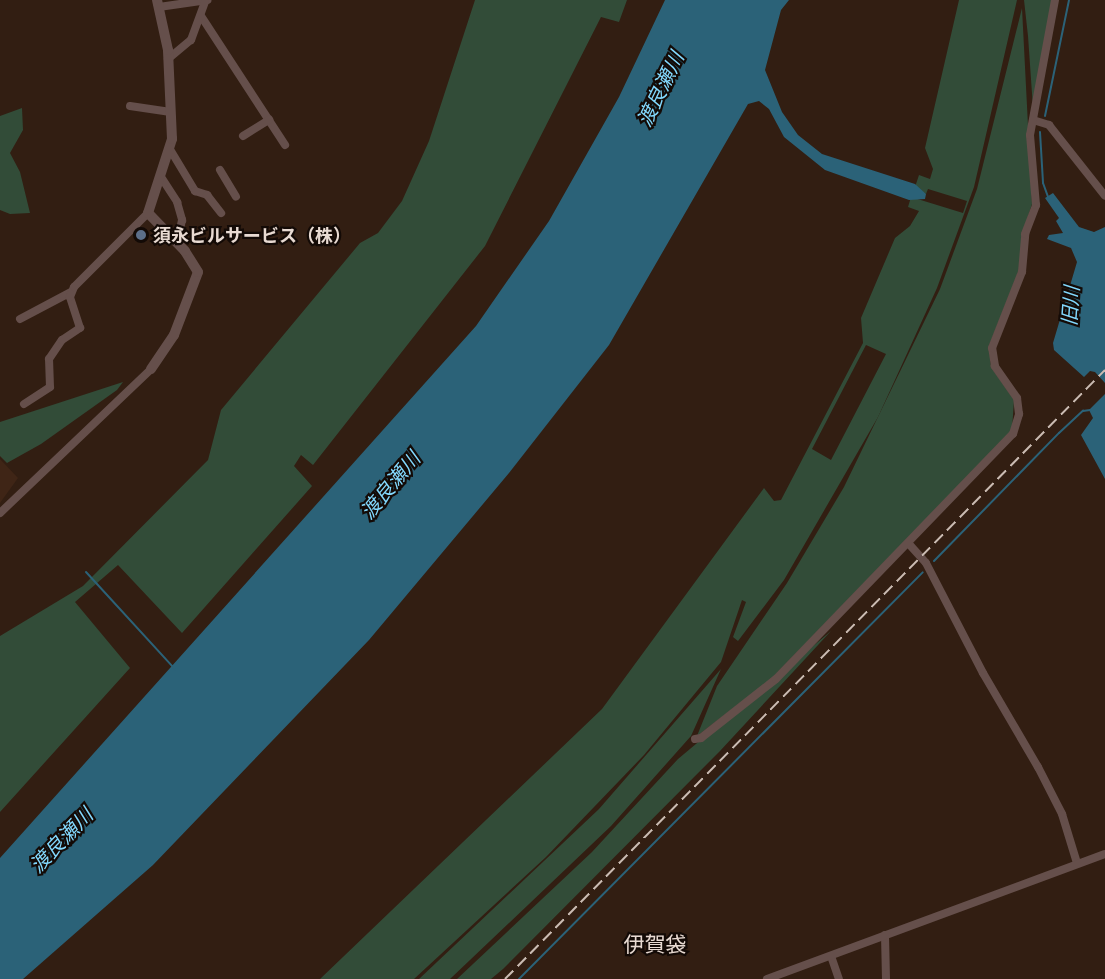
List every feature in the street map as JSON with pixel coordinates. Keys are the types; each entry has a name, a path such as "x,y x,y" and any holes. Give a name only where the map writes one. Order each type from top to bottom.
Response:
{"street":[{"path":"695,739 701,738 776,680 994,457 1016,428 1017,398 995,366 992,348 1022,272 1025,234 1036,205 1030,135 1055,0"},
{"path":"20,319 70,292 84,273 148,213 171,151 168,59 158,3 206,1 191,40 168,59"},
{"path":"201,16 285,145"},
{"path":"130,106 171,112"},
{"path":"243,136 269,120"},
{"path":"1033,120 1049,125 1105,196"},
{"path":"171,151 195,191 207,195 221,213"},
{"path":"220,170 236,197"},
{"path":"161,177 177,202 182,220 177,243"},
{"path":"0,513 150,369 174,334 198,272 192,259 148,213"},
{"path":"24,404 50,387 49,359 62,340 80,328 70,292"},
{"path":"909,544 926,563 983,674 1038,767 1062,814 1077,863"},
{"path":"767,979 782,977 885,935 1105,854"},
{"path":"885,935 886,979"},
{"path":"831,956 839,979"}],"shaded area":[{"path":"0,459 18,478 0,503"}],"green space":[{"path":"475,0 627,0 619,22 601,17 485,246 313,465 301,455 294,466 312,486 182,633 118,565 75,602 130,668 0,812 0,636 83,586 208,460 221,410 360,243 378,233 402,201 429,141"},
{"path":"959,0 1017,0 974,187 937,288 878,417 784,580 738,641 733,637 746,602 742,600 721,662 644,755 546,857 414,979 320,979 602,709 764,488 774,501 781,500 863,343 861,318 895,238 910,226 919,211 908,207 911,197 963,213 967,201 928,189 926,194 915,187 919,175 930,179 933,169 925,148","holes":["866,345 886,354 831,460 812,449"]},
{"path":"1024,0 1054,0 1033,108 1028,36"},
{"path":"1022,8 1032,204 1023,232 1019,270 989,346 991,367 1014,400 1012,430 770,680 697,736 717,686 787,583 844,487 940,289 977,189"},
{"path":"22,108 23,130 10,153 20,172 30,213 10,214 0,210 0,116"},
{"path":"123,382 117,390 41,444 7,463 0,456 0,422"},
{"path":"831,631 720,751 503,969 491,979 457,979 592,852 678,759"},
{"path":"721,669 691,736 611,826 450,979 419,979 599,809"}],"water":[{"name":"渡良瀬川","path":"665,0 789,0 781,10 765,70 782,112 798,135 822,154 915,184 926,194 925,199 909,200 825,170 784,137 769,109 759,101 748,104 609,345 509,473 369,640 153,865 23,979 0,979 0,858 476,326 549,221 619,97"},
{"name":"旧川","path":"1053,193 1079,227 1094,232 1105,227 1105,383 1095,372 1090,371 1084,377 1054,350 1053,343 1077,262 1071,248 1047,239 1049,235 1063,233 1056,221 1059,218 1045,198"},
{"path":"1105,394 1105,479 1081,435 1093,418 1089,410"}],"waterway":[{"path":"1045,116 1069,0"},
{"path":"1040,132 1043,183 1048,197"},
{"path":"934,561 1059,433 1083,411 1090,410"},
{"path":"86,572 175,669"},
{"path":"519,979 923,572"}],"railway":[{"path":"505,979 1105,370"}],"place":[{"name":"須永ビルサービス（株）","path":"141,235"}],"district":[{"name":"伊賀袋","path":"655,944"}]}
